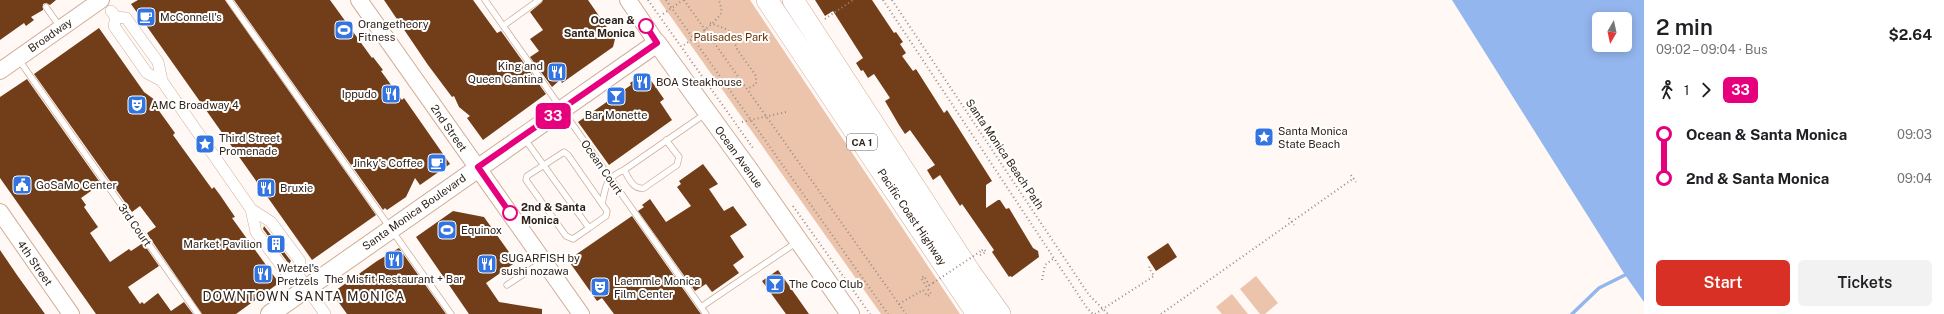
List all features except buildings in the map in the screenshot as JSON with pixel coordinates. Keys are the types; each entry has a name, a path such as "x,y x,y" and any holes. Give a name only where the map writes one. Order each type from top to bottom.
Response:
{"highway":[{"name":"Pacific Coast Highway","path":"767,0 977,314"},
{"name":"Pacific Coast Highway","path":"793,0 970,272 1000,314"}],"main road":[{"name":"Santa Monica Boulevard","path":"270,314 302,282 390,229 657,43"},
{"name":"Ocean Avenue","path":"657,43 850,314"}],"street":[{"name":"2nd Street","path":"359,0 581,314"},
{"name":"Ocean Avenue","path":"628,0 657,43"},
{"name":"Broadway","path":"0,71 61,28 110,9"},
{"path":"110,9 114,26 147,73 162,82 251,209 271,222 300,261 302,282"},
{"path":"251,209 256,232 286,272 302,282 325,314"},
{"name":"4th Street","path":"0,212 71,314"}],"lane":[{"path":"229,0 451,314"},
{"name":"Ocean Court","path":"485,0 706,314"},
{"path":"503,26 539,0"},
{"path":"46,8 61,28"},
{"name":"3rd Court","path":"17,59 198,314"},
{"path":"602,204 606,184 610,178 707,113"},
{"path":"522,137 589,228"},
{"path":"624,170 636,187 640,189 644,188 677,165 679,157 666,140"},
{"path":"564,152 568,155 607,211 606,216 573,239 566,236 527,183 527,176 544,165 564,152"},
{"path":"700,307 799,241"},
{"path":"507,285 543,260"}],"path":[{"path":"666,0 888,314"},
{"path":"663,14 684,0 906,314"},
{"path":"684,44 705,30 721,12 719,0"},
{"path":"811,28 854,0"},
{"path":"883,0 1087,308 1094,314 1154,276 1149,268 1151,264"},
{"name":"Santa Monica Beach Path","path":"892,0 1089,296 1108,314"},
{"path":"710,23 726,29 731,33 738,49 756,76 756,84 747,89"},
{"path":"742,122 786,112"},
{"path":"1351,175 1356,182"},
{"path":"1161,314 1354,178"},
{"path":"1289,218 1294,225"},
{"path":"899,304 923,290 927,296 931,294 921,278 924,276 929,285 984,249 986,252 980,255"},
{"path":"1042,280 1045,265 1054,258"}],"green space":[{"name":"Palisades Park","path":"659,0 750,0 960,314 881,314"},
{"path":"1256,276 1278,303 1265,314 1260,314 1240,289"},
{"path":"1232,294 1248,314 1222,314 1216,307"}],"water":[{"path":"1452,0 1644,0 1644,302 1625,275"}],"waterway":[{"path":"1572,314 1599,288 1625,275"}],"bus line":[{"name":"33","path":"510,213 478,167 657,43 646,26"}],"place":[{"name":"McConnell's","path":"146,17"},
{"name":"Ocean & Santa Monica","path":"646,26"},
{"name":"Orangetheory Fitness","path":"344,30"},
{"name":"King and Queen Cantina","path":"557,72"},
{"name":"BOA Steakhouse","path":"642,82"},
{"name":"Ippudo","path":"391,94"},
{"name":"Bar Monette","path":"616,96"},
{"name":"AMC Broadway 4","path":"137,105"},
{"name":"Santa Monica State Beach","path":"1264,137"},
{"name":"Third Street Promenade","path":"205,144"},
{"name":"Jinky's Coffee","path":"437,163"},
{"name":"GoSaMo Center","path":"22,185"},
{"name":"Bruxie","path":"266,188"},
{"name":"2nd & Santa Monica","path":"510,213"},
{"name":"Equinox","path":"447,230"},
{"name":"Market Pavilion","path":"276,244"},
{"name":"The Misfit Restaurant + Bar","path":"394,260"},
{"name":"SUGARFISH by sushi nozawa","path":"487,264"},
{"name":"Wetzel's Pretzels","path":"263,274"},
{"name":"The Coco Club","path":"775,284"},
{"name":"Laemmle Monica Film Center","path":"600,287"}],"district":[{"name":"DOWNTOWN SANTA MONICA","path":"304,296"}]}
